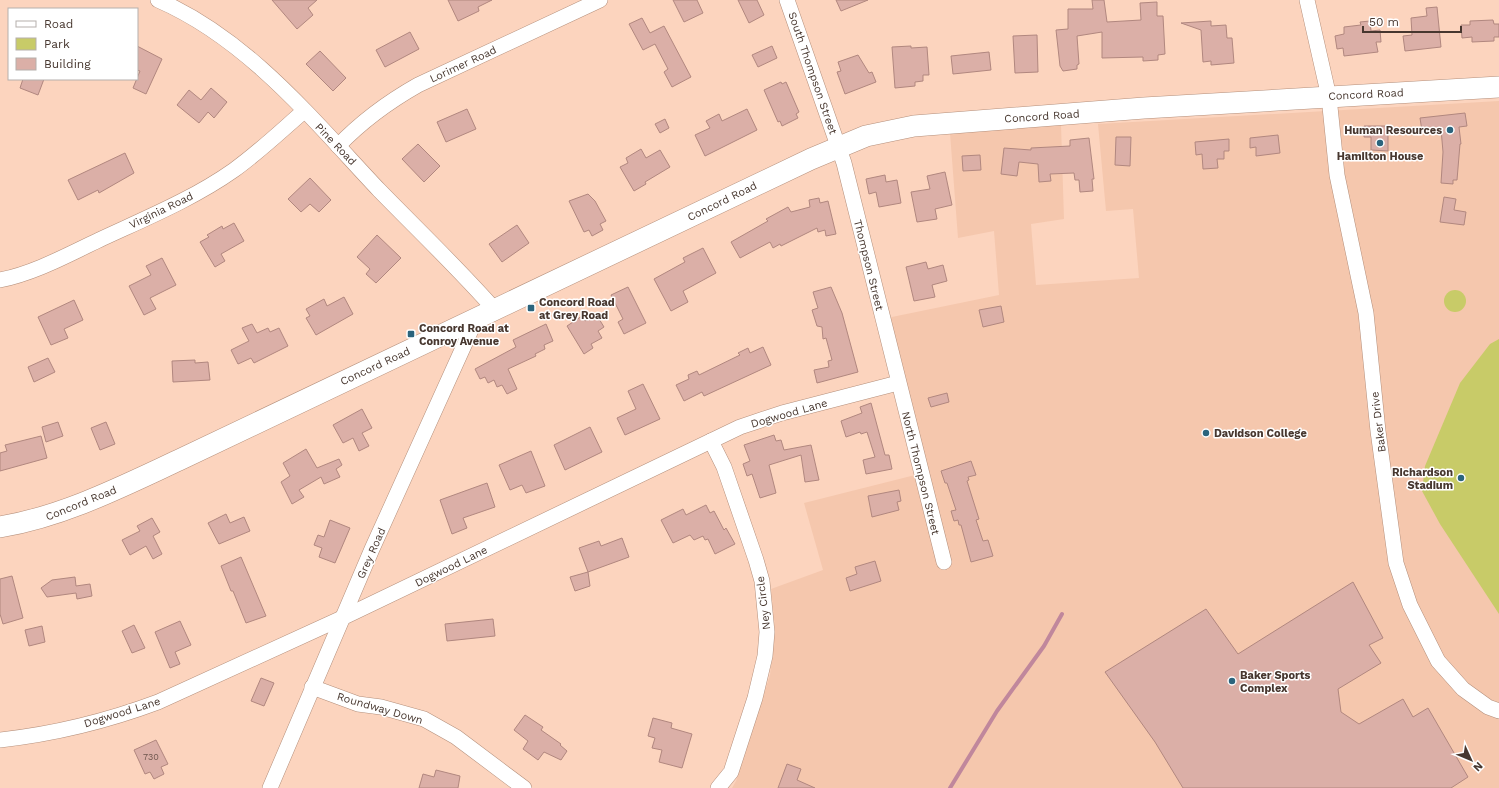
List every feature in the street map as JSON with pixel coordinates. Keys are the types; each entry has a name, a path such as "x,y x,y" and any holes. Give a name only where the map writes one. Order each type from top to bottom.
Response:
{"main road":[{"name":"Concord Road","path":"0,527 28,523 85,503 838,147 866,136 914,126 1144,108 1499,87"}],"street":[{"name":"Pine Road","path":"158,0 201,23 222,37 254,63 304,111 495,310"},
{"name":"Lorimer Road","path":"338,146 368,117 418,85 600,0"},
{"name":"South Thompson Street","path":"787,0 838,147"},
{"name":"Baker Drive","path":"1307,0 1329,97 1337,175 1366,313 1378,431 1396,563 1410,605 1438,661 1464,689 1488,707 1499,711"},
{"name":"Virginia Road","path":"0,280 60,259 209,186 262,148 304,111"},
{"name":"Thompson Street","path":"838,147 898,383"},
{"name":"Grey Road","path":"270,788 342,618 476,319"},
{"name":"Dogwood Lane","path":"0,740 35,736 70,728 136,710 158,702 342,618 757,420 898,383"},
{"name":"North Thompson Street","path":"898,383 944,562"},
{"name":"Ney Circle","path":"711,441 724,467 756,560 762,581 767,632 765,656 755,698 731,772 718,788"},
{"name":"Roundway Down","path":"312,687 358,704 381,707 424,719 456,736 524,788"}],"shaded area":[{"name":"Davidson College","path":"1499,101 1499,788 732,788 736,781 770,675 775,629 771,589 823,570 804,503 923,473 887,318 999,295 994,231 958,238 950,133 1061,125 1064,219 1031,224 1036,285 1139,278 1133,209 1106,211 1098,124"}],"green space":[{"path":"1451,290 1459,290 1466,297 1466,305 1459,312 1451,312 1444,305 1444,297"},
{"name":"Richardson Stadium","path":"1499,339 1499,614 1440,524 1422,491 1425,466 1460,383 1490,344"}],"building":[{"path":"272,0 317,0 308,8 313,15 297,29"},
{"path":"448,0 492,0 478,7 479,11 458,21"},
{"path":"673,0 697,0 703,13 684,22"},
{"path":"738,0 757,0 764,15 749,23"},
{"path":"836,0 868,0 841,11"},
{"path":"1092,0 1104,0 1107,22 1141,20 1140,3 1157,2 1157,16 1163,16 1165,54 1158,55 1158,60 1143,61 1143,57 1102,58 1102,32 1077,36 1079,64 1077,65 1077,69 1063,71 1060,66 1056,30 1068,29 1068,9 1093,9"},
{"path":"1437,7 1441,47 1405,51 1403,36 1412,35 1411,18 1427,16 1426,8"},
{"path":"642,18 650,33 664,26 691,77 672,87 664,72 668,69 655,44 643,50 629,24"},
{"path":"1493,20 1494,24 1499,24 1499,37 1494,37 1494,41 1472,42 1472,37 1462,38 1461,25 1470,25 1470,21"},
{"path":"1211,21 1211,26 1226,25 1227,38 1232,38 1234,63 1211,65 1211,61 1203,62 1201,30 1181,23"},
{"path":"1370,21 1371,31 1380,30 1381,42 1376,42 1378,52 1344,56 1343,48 1337,49 1335,36 1344,34 1344,27 1361,25 1360,22"},
{"path":"410,32 419,49 385,67 376,50"},
{"path":"1037,35 1038,72 1015,73 1013,36"},
{"path":"772,46 777,58 758,67 752,55"},
{"path":"911,46 911,48 927,47 929,75 923,75 923,81 915,82 915,86 895,88 892,47"},
{"path":"138,47 162,59 146,94 133,88 136,80 138,80 140,71 138,70"},
{"path":"320,51 346,78 333,91 306,64"},
{"path":"989,52 991,70 953,74 951,56"},
{"path":"858,55 869,73 872,72 876,82 845,94 837,72 841,71 838,62"},
{"path":"23,80 44,80 38,95 20,88"},
{"path":"781,82 782,84 786,82 799,112 796,114 798,118 782,126 780,121 778,122 764,90"},
{"path":"211,88 227,102 214,118 208,112 199,123 177,105 189,90 201,100"},
{"path":"467,109 476,129 446,142 437,122"},
{"path":"747,109 757,130 705,156 695,135 710,128 706,121 719,114 722,121"},
{"path":"1465,113 1467,126 1459,127 1461,144 1457,180 1453,180 1453,184 1441,183 1443,152 1441,129 1422,131 1420,118"},
{"path":"665,119 669,128 660,133 655,124"},
{"name":"Hamilton House","path":"1364,126 1388,126 1388,151 1371,150 1371,137 1364,137"},
{"path":"1278,135 1280,153 1256,156 1256,147 1250,148 1250,138"},
{"path":"1116,137 1131,137 1130,166 1115,165"},
{"path":"1089,138 1094,179 1092,179 1093,191 1080,192 1079,180 1075,180 1074,173 1050,174 1051,181 1039,182 1038,164 1019,162 1017,176 1001,174 1004,148 1031,150 1031,148 1070,146 1070,140"},
{"path":"1229,139 1229,151 1224,151 1224,159 1217,159 1218,168 1203,169 1202,154 1196,155 1195,142"},
{"path":"418,144 440,166 424,182 402,159"},
{"path":"641,149 646,158 660,150 670,167 645,182 646,184 634,191 620,167 628,163 626,158"},
{"path":"125,153 134,173 99,193 98,190 78,200 68,180"},
{"path":"980,155 981,170 963,171 962,156"},
{"path":"945,172 952,205 935,209 937,219 917,222 911,192 930,189 927,176"},
{"path":"885,175 886,182 897,180 901,203 879,207 876,192 869,194 866,179"},
{"path":"310,178 331,200 319,212 310,204 301,212 288,199"},
{"path":"588,194 595,201 606,221 600,224 603,230 592,236 589,230 584,232 569,201"},
{"path":"1444,197 1456,199 1454,210 1466,212 1464,225 1440,222"},
{"path":"819,198 820,203 828,201 836,234 826,236 825,230 818,232 817,228 781,246 780,244 773,248 770,242 740,258 731,242 768,221 766,219 788,207 791,212 810,207 809,200"},
{"path":"234,223 244,241 221,254 225,261 215,267 200,242 209,237 207,235 222,226 223,229"},
{"path":"517,225 529,243 502,262 489,244"},
{"path":"377,235 401,258 376,283 366,274 370,269 357,257"},
{"path":"703,248 716,273 683,291 688,302 671,311 654,279 685,262 683,258"},
{"path":"162,258 176,285 150,298 156,309 144,315 129,286 151,275 146,266"},
{"path":"926,262 928,269 943,265 947,281 932,285 935,297 914,301 906,267"},
{"path":"628,287 646,323 624,334 618,322 623,319 611,295"},
{"path":"831,287 842,313 858,372 817,383 814,370 829,367 828,361 832,360 826,338 823,339 822,327 817,326 812,310 818,308 813,292"},
{"path":"344,297 353,314 316,335 306,318 310,316 306,309 324,299 327,306"},
{"path":"74,300 83,320 64,329 68,338 51,345 38,317"},
{"path":"1001,306 1004,322 983,327 979,310"},
{"path":"596,314 604,327 598,331 602,338 591,344 593,348 584,354 567,326 582,316 585,321"},
{"path":"252,324 257,333 268,328 270,332 279,328 288,346 254,363 251,358 238,364 231,350 249,341 242,328"},
{"path":"546,324 553,341 544,345 545,349 535,354 536,356 508,369 517,389 507,394 502,385 497,387 494,380 488,383 485,377 480,379 475,369 516,347 513,340"},
{"path":"763,347 771,365 704,396 702,392 684,401 676,385 689,379 688,375 697,371 699,375 740,355 738,353 748,348 750,353"},
{"path":"48,358 55,372 34,382 28,367"},
{"path":"195,360 195,363 208,362 210,380 173,382 172,361"},
{"path":"643,384 660,419 625,435 617,418 636,409 628,391"},
{"path":"947,393 949,402 931,407 928,398"},
{"path":"871,403 885,455 889,455 892,469 866,474 863,460 875,457 867,432 861,434 860,432 846,437 841,421 862,413 860,407"},
{"path":"362,409 372,428 362,433 369,446 359,451 353,438 343,443 333,425"},
{"path":"58,422 63,436 46,442 42,427"},
{"path":"106,422 115,444 100,450 91,428"},
{"path":"590,427 602,452 565,470 554,445"},
{"path":"774,435 776,441 781,440 784,450 811,445 819,480 805,482 801,455 769,465 776,493 760,498 752,474 747,476 743,464 750,461 744,445"},
{"path":"41,436 47,458 0,471 0,453 7,451 5,445"},
{"path":"306,449 317,468 339,459 342,465 336,469 340,477 324,484 321,477 299,490 304,497 292,504 281,482 290,476 283,463"},
{"path":"531,451 545,486 526,493 522,485 510,490 499,465"},
{"path":"971,461 976,475 968,477 969,480 967,481 979,519 976,520 983,541 988,540 993,556 971,562 961,525 959,525 958,520 954,521 951,511 956,510 947,483 945,483 941,471"},
{"path":"487,483 495,507 463,518 467,528 452,534 440,500"},
{"path":"899,490 901,501 897,502 899,510 872,517 868,496"},
{"path":"706,505 710,513 714,511 724,530 726,528 735,544 715,554 708,539 705,540 703,536 694,540 690,535 673,543 661,520 683,509 686,515"},
{"path":"226,514 230,523 244,517 250,531 219,544 208,523"},
{"path":"152,518 160,532 153,536 162,554 153,559 146,546 130,555 122,540 140,531 137,526"},
{"path":"330,520 350,528 335,563 319,557 322,548 314,545 318,535 324,537"},
{"path":"622,538 629,557 588,572 579,548 599,541 601,546"},
{"path":"241,557 266,616 246,623 221,566"},
{"path":"875,561 881,581 850,591 846,578 857,574 855,567"},
{"path":"588,572 590,586 575,591 570,577"},
{"path":"12,576 23,618 3,624 0,614 0,579"},
{"path":"75,577 76,586 90,584 92,596 77,599 76,593 47,597 41,588 52,580"},
{"name":"Baker Sports Complex","path":"1353,582 1383,638 1369,645 1381,663 1338,689 1341,712 1359,724 1403,699 1413,717 1428,708 1468,777 1451,788 1183,788 1155,742 1105,672 1206,609 1238,654"},
{"path":"493,619 495,636 447,641 445,624"},
{"path":"180,621 191,645 175,652 180,664 170,668 155,632"},
{"path":"134,625 145,648 132,653 122,631"},
{"path":"42,626 45,642 29,646 25,630"},
{"path":"261,678 274,683 264,706 251,701"},
{"path":"525,715 543,727 541,730 561,744 560,745 567,751 561,760 544,752 538,760 523,749 528,741 514,730"},
{"path":"653,718 672,723 671,728 692,734 682,768 659,762 662,750 652,748 655,738 648,736"},
{"path":"156,740 168,764 161,767 164,774 154,779 150,772 145,774 134,750"},
{"path":"787,764 801,769 797,780 815,788 778,788"},
{"path":"436,770 460,776 458,788 419,788 423,774 434,777"}],"waterway":[{"path":"950,788 997,711 1044,646 1062,614"}],"place":[{"name":"Human Resources","path":"1450,130"},
{"name":"Hamilton House","path":"1380,143"},
{"name":"Concord Road at Grey Road","path":"531,308"},
{"name":"Concord Road at Conroy Avenue","path":"411,334"},
{"name":"Davidson College","path":"1206,433"},
{"name":"Richardson Stadium","path":"1461,478"},
{"name":"Baker Sports Complex","path":"1232,681"}]}
